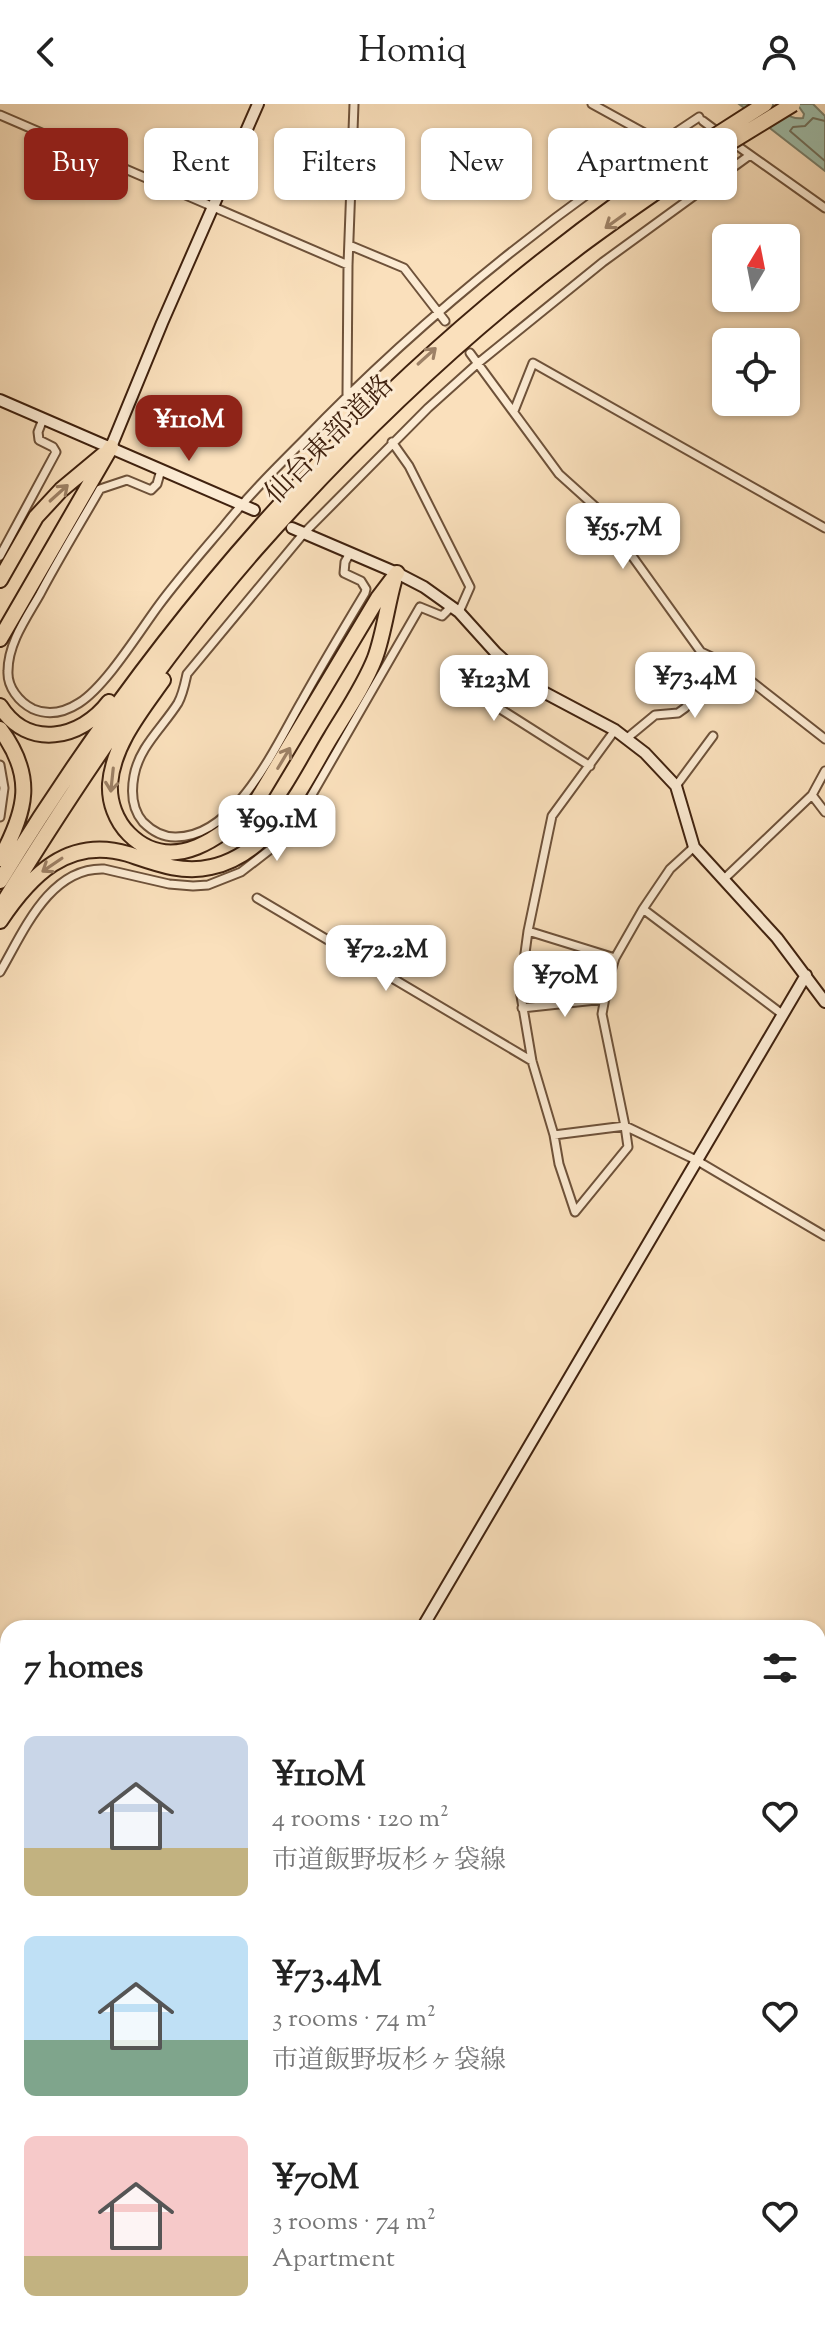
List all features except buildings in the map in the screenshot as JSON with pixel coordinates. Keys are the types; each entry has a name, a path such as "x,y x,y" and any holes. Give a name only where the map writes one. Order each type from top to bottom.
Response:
{"highway":[{"name":"仙台東部道路","path":"735,128 765,104"},
{"name":"仙台東部道路","path":"737,132 793,104"},
{"name":"仙台東部道路","path":"0,881 77,760 123,695 236,552 311,469 407,374 473,315 620,200"},
{"name":"仙台東部道路","path":"0,908 58,814 130,708 256,550 370,429 483,326 641,200"},
{"path":"0,580 43,509 111,447"},
{"path":"0,639 111,447"},
{"path":"256,550 137,717 114,763 110,785 116,814 126,831 152,849 170,853 199,846 230,827 256,802 378,598 397,573"},
{"path":"0,706 15,723 37,734 62,734 85,725 104,709 188,600 236,552"},
{"path":"0,921 19,894 43,870 83,851 109,850 168,867 196,870 221,865 256,843 277,823 293,801 364,680 375,656 397,573"},
{"path":"0,729 22,767 24,789 17,822 0,859"}],"street":[{"path":"111,447 258,104"},
{"path":"347,394 354,104"},
{"path":"592,104 636,128"},
{"path":"0,115 348,265"},
{"path":"685,128 701,119 713,128"},
{"path":"737,145 825,208"},
{"path":"350,553 344,573 361,581 365,593 248,791 214,824 198,833 171,837 154,831 140,818 132,796 135,771 143,751 180,700 187,674 304,533 392,442 477,364 603,262 750,155"},
{"path":"161,470 157,484 151,490 127,480 100,489 39,594 10,652 7,675 14,692 31,708 41,712 59,712 81,702 94,690 161,601 241,505 347,394 437,311 578,200"},
{"path":"349,245 404,268 445,321"},
{"path":"470,353 559,474 599,510 701,652 733,667 825,739"},
{"path":"514,411 533,363 825,528"},
{"path":"0,400 254,510"},
{"path":"0,556 56,452 39,440 38,432 43,419"},
{"path":"0,972 40,905 74,875 94,868 169,884 208,885 241,872 276,845 306,805 420,607 442,616 455,609 470,587 409,466 392,442"},
{"path":"292,528 424,587 455,609 515,672 549,697 615,730 645,753 676,786 694,847 777,938 825,1002"},
{"path":"626,739 655,715 678,713 685,708 691,701 701,652"},
{"path":"496,653 472,691 590,766"},
{"path":"615,730 552,816 528,931 520,990 532,1061 575,1212 628,1147 602,1014 615,958 670,869 694,847"},
{"path":"676,786 713,736"},
{"path":"0,765 4,788 0,817"},
{"path":"723,880 812,795 825,771"},
{"path":"812,795 825,812"},
{"path":"257,898 532,1061"},
{"path":"643,909 782,1014"},
{"path":"528,931 615,958"},
{"path":"427,1620 806,975"},
{"path":"522,1008 605,999"},
{"path":"554,1135 625,1126 696,1160 825,1236"}],"water":[{"path":"739,104 773,105 791,116 803,118 804,114 797,104 813,104 825,116 825,171"}],"tunnel":[{"path":"445,321 470,353"}]}
